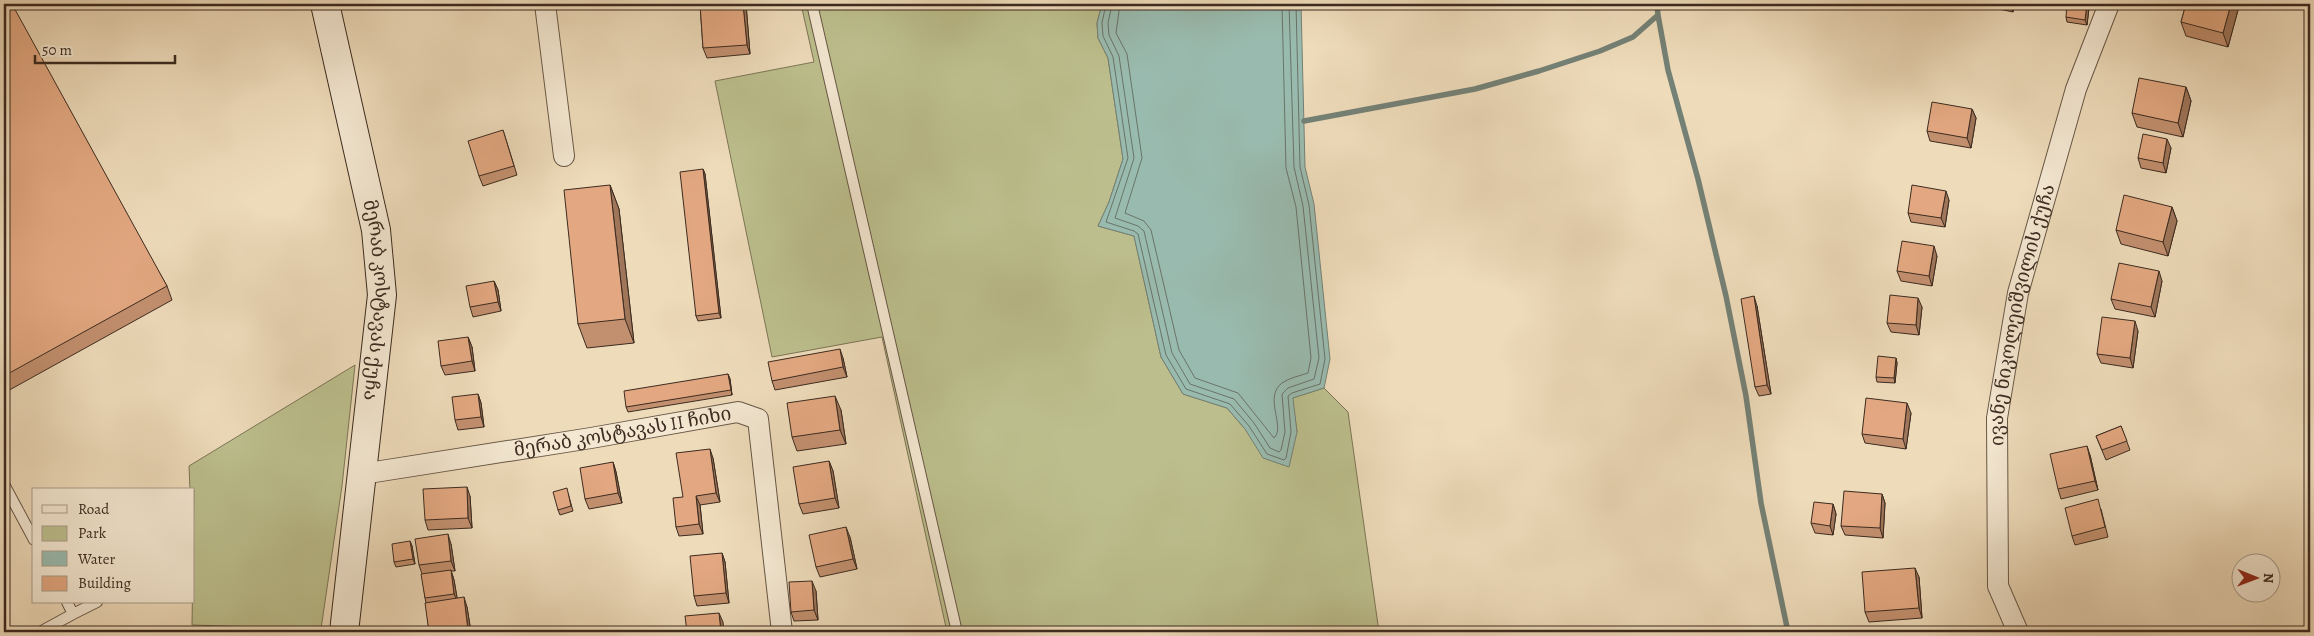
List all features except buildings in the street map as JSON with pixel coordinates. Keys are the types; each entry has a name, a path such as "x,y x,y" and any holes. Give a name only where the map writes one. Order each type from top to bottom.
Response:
{"main road":[{"name":"მერაბ კოსტავას ქუჩა","path":"325,4 376,230 382,295 344,632"}],"street":[{"path":"545,4 564,156"},
{"name":"ივანე ნიკოლეიშვილის ქუჩა","path":"2018,632 1998,586 1997,418 2018,292 2076,89 2108,4"},
{"name":"მერაბ კოსტავას II ჩიხი","path":"362,474 591,438 738,412 758,419 782,632"}],"lane":[{"path":"812,4 957,632"},
{"path":"4,484 32,536"},
{"path":"68,604 73,614"},
{"path":"40,632 93,604"}],"green space":[{"path":"801,4 1102,4 1097,23 1098,38 1108,58 1123,159 1109,202 1098,226 1134,236 1161,357 1183,394 1227,408 1245,429 1297,432 1292,398 1324,388 1348,412 1379,632 947,632 882,337 772,357 715,81 814,62"},
{"path":"355,365 342,486 321,629 192,625 192,604 195,604 195,488 190,488 189,466"}],"water":[{"path":"1102,4 1301,4 1305,167 1314,204 1330,359 1324,388 1293,398 1297,432 1289,467 1263,458 1245,429 1227,408 1183,394 1161,357 1134,236 1098,226 1109,202 1123,159 1108,58 1098,38 1097,23"}],"waterway":[{"path":"1304,121 1475,89 1600,51 1633,37 1658,15 1657,4"},
{"path":"1658,15 1668,70 1698,179 1726,296 1746,396 1761,503 1788,632"}]}
